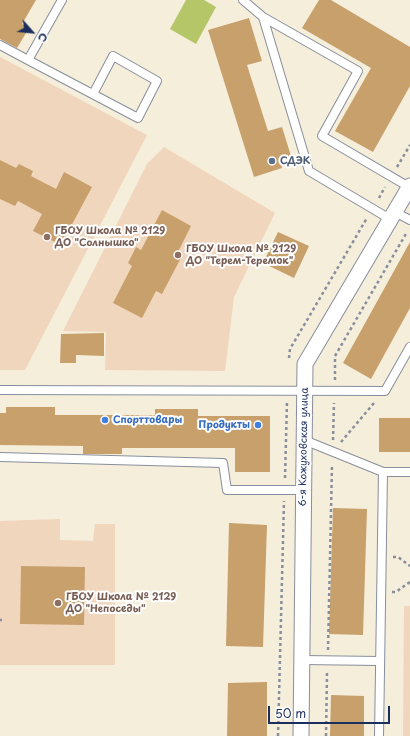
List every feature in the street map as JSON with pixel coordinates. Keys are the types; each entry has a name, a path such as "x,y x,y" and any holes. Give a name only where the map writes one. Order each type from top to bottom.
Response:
{"street":[{"name":"6-я Кожуховская улица","path":"301,736 305,364 410,187"}],"lane":[{"path":"28,60 62,0"},
{"path":"243,0 264,17 358,71 322,136 410,187"},
{"path":"264,17 309,171 393,215 410,220"},
{"path":"0,44 28,60 138,118 157,81 113,56 93,94"},
{"path":"0,390 305,389 385,391 410,347"},
{"path":"304,440 383,472 410,472"},
{"path":"0,458 223,463 226,490 304,490"},
{"path":"379,736 383,472"},
{"path":"302,660 380,661"}],"path":[{"path":"326,736 335,356 410,226"},
{"path":"333,452 385,391"},
{"path":"398,557 410,566"},
{"path":"381,592 396,592 410,582"}],"shaded area":[{"name":"ГБОУ Школа № 2129 ДО \"Солнышко\"","path":"0,57 147,135 25,370 0,370"},
{"name":"ГБОУ Школа № 2129 ДО \"Терем-Теремок\"","path":"164,147 275,213 234,297 225,371 105,370 106,332 63,331 147,164"},
{"name":"ГБОУ Школа № 2129 ДО \"Непоседы\"","path":"60,519 60,540 93,541 95,524 115,524 115,665 0,665 0,521"},
{"path":"404,606 410,606 410,736 403,736"}],"green space":[{"path":"186,0 204,0 216,7 196,44 170,29"}],"building":[{"path":"0,0 36,0 22,24 29,28 17,48 0,39"},
{"path":"319,0 331,0 410,47 410,86 373,152 335,131 371,68 302,28"},
{"path":"249,18 262,61 247,65 268,131 282,127 291,156 280,160 282,168 254,177 208,30"},
{"path":"0,160 16,168 19,164 33,171 31,176 56,189 64,172 92,187 61,245 33,231 42,214 18,201 15,206 0,199"},
{"path":"162,210 191,226 178,252 183,254 162,294 156,291 142,318 113,303 132,266 128,263 136,247 141,250"},
{"path":"278,232 309,246 294,278 263,263"},
{"path":"410,242 410,308 371,379 343,363"},
{"path":"104,333 104,356 76,355 76,363 60,363 61,334"},
{"path":"6,407 55,407 55,415 155,415 155,409 198,409 198,416 270,416 270,472 235,472 235,448 122,448 122,454 83,454 83,446 0,445 0,413 6,413"},
{"path":"379,418 410,418 410,452 379,452"},
{"path":"333,508 367,509 363,635 329,634"},
{"path":"229,523 267,525 263,647 226,646"},
{"path":"21,566 85,567 84,625 20,624"},
{"path":"267,682 267,736 227,736 228,683"},
{"path":"331,695 364,696 364,736 330,736"}],"place":[{"name":"СДЭК","path":"272,161"},
{"name":"ГБОУ Школа № 2129 ДО \"Солнышко\"","path":"47,237"},
{"name":"ГБОУ Школа № 2129 ДО \"Терем-Теремок\"","path":"178,255"},
{"name":"Спорттовары","path":"105,420"},
{"name":"Продукты","path":"258,425"},
{"name":"ГБОУ Школа № 2129 ДО \"Непоседы\"","path":"58,603"}]}
